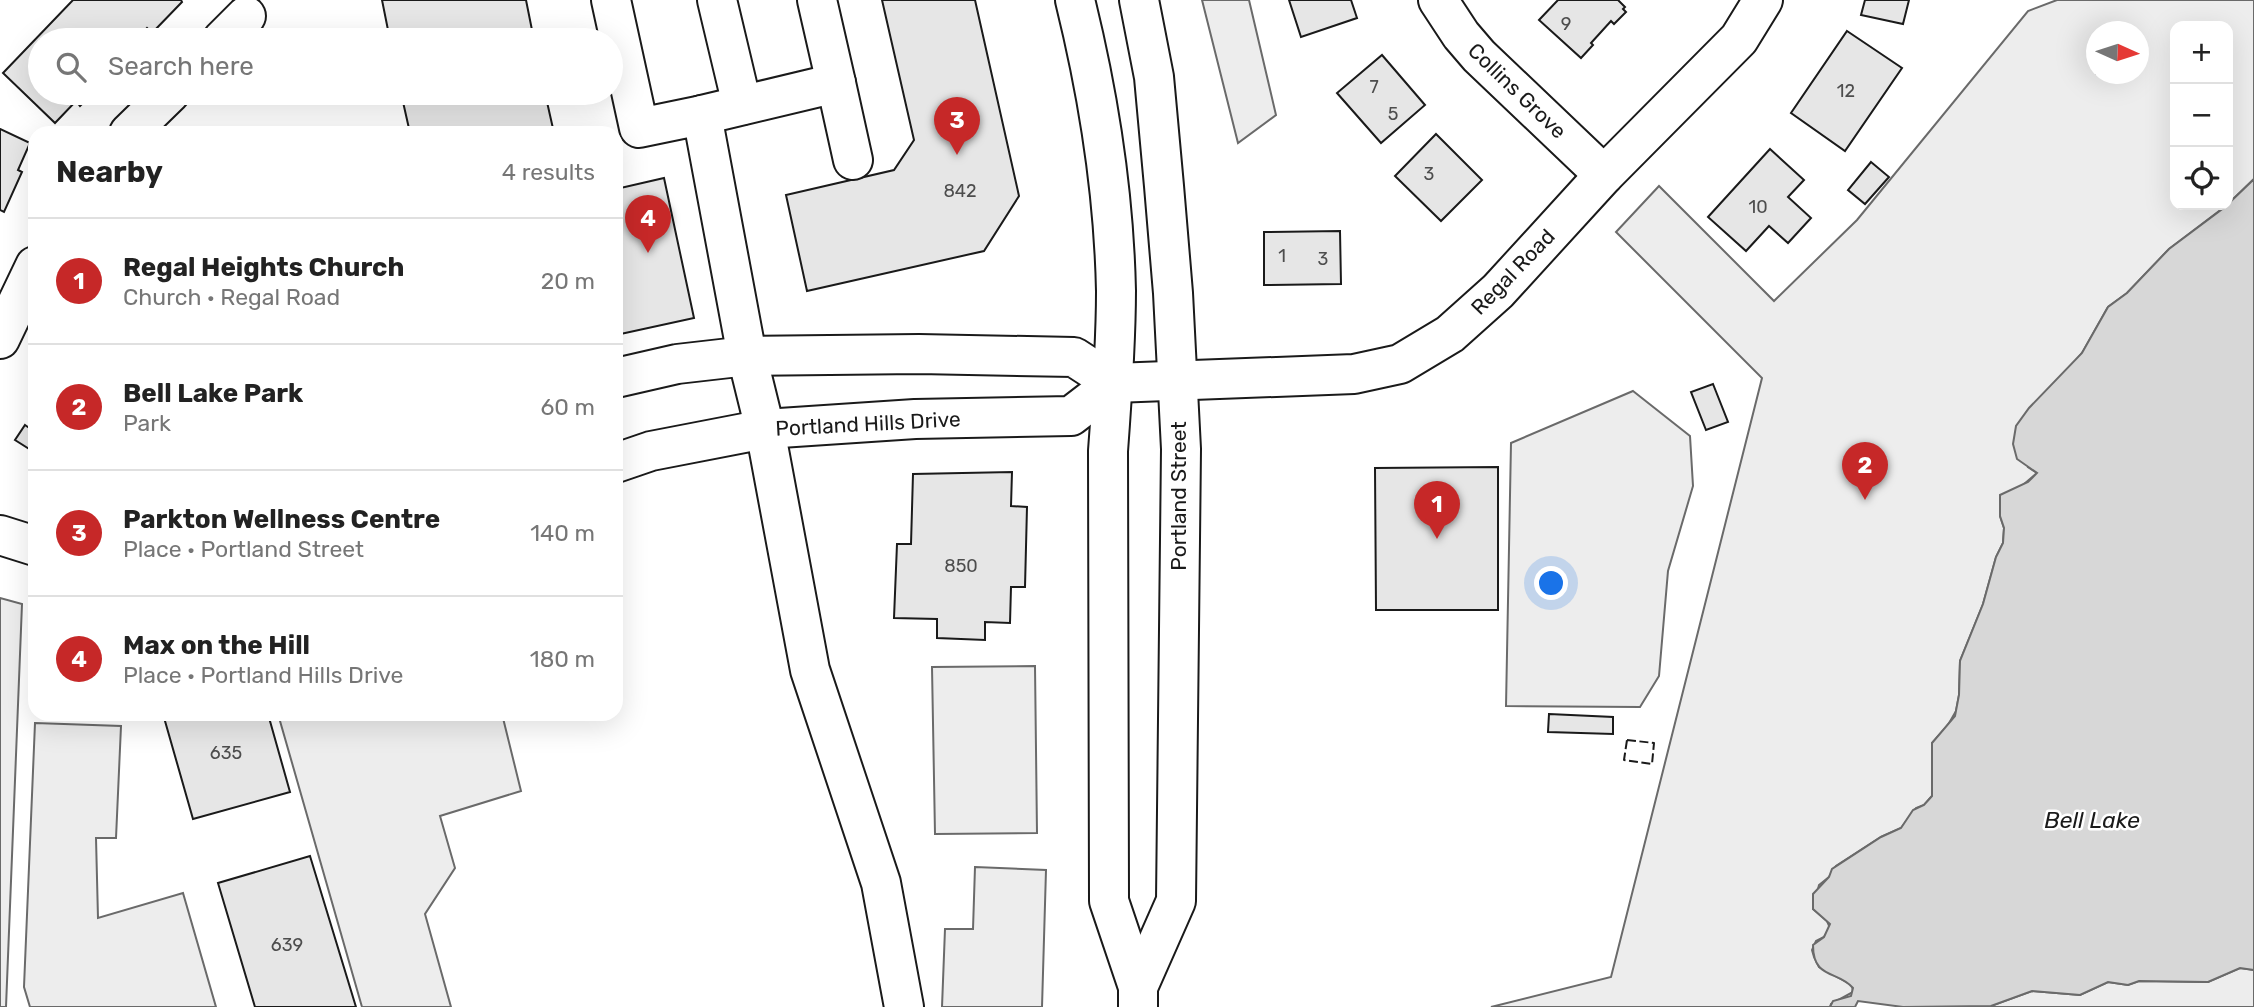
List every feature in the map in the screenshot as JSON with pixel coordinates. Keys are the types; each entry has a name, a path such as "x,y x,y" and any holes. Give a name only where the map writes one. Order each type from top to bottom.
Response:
{"street":[{"path":"611,0 617,28"},
{"path":"718,0 742,105"},
{"path":"817,0 853,160"},
{"name":"Portland Street","path":"1075,0 1087,49 1106,166 1116,290 1114,383 1108,451 1109,901 1138,997"},
{"name":"Portland Street","path":"1138,997 1176,901 1181,463 1173,293 1154,77 1139,0"},
{"name":"Collins Grove","path":"1438,0 1461,35 1479,56 1604,175"},
{"name":"Regal Road","path":"1177,380 1354,374 1399,364 1450,334 1498,291 1604,175 1739,38 1763,0"},
{"path":"623,55 639,128 836,83"},
{"path":"136,126 158,105"},
{"path":"702,115 810,670 881,883 904,1007"},
{"path":"0,339 28,281"},
{"path":"623,376 677,363 747,356 919,354 1074,357 1114,383 1177,380"},
{"name":"Portland Hills Drive","path":"623,461 650,451 765,429 915,419 1071,416 1114,383"},
{"path":"0,535 28,544"}],"shaded area":[{"path":"1202,0 1249,0 1276,115 1238,143"},
{"path":"2057,0 2254,0 2254,179 2233,199 2233,21 2170,21 2170,210 2220,210 2169,249 2127,293 2108,307 2082,353 2068,370 2028,467 2037,473 2023,485 2000,516 2004,528 2003,543 1960,661 1956,711 1932,743 1932,796 1924,805 1916,808 1901,828 1881,837 1836,866 1829,877 1819,885 1813,909 1827,921 1830,928 1824,937 1816,941 1812,950 1814,957 1819,967 1852,985 1853,992 1830,1007 1491,1007 1611,977 1762,378 1616,232 1659,186 1774,301 1857,220 2028,11"},
{"path":"1633,391 1690,436 1693,486 1668,571 1659,676 1640,707 1506,706 1511,443"},
{"path":"0,598 22,604 6,1007 0,1007"},
{"path":"1035,666 1037,833 935,834 932,667"},
{"path":"280,721 504,721 521,791 440,816 455,868 425,914 451,1007 362,1007"},
{"path":"35,723 121,726 116,838 96,838 98,918 183,893 216,1007 30,1007 24,987"},
{"path":"975,867 1046,870 1042,1007 942,1007 945,929 973,929"},
{"path":"2240,968 2254,970 2254,1007 1970,1007 1991,1006 2032,991 2080,995 2108,982 2128,985 2139,981 2208,982"}],"water":[{"name":"Bell Lake","path":"2254,179 2254,970 2240,968 2208,982 2139,981 2128,985 2108,982 2080,995 2032,991 1991,1006 1903,1007 1858,1001 1855,1007 1830,1007 1833,1001 1851,996 1853,988 1817,964 1813,945 1824,937 1830,924 1813,909 1813,894 1829,877 1832,869 1881,837 1901,828 1913,810 1924,805 1932,796 1932,743 1955,716 1960,661 2003,543 2000,495 2028,482 2037,473 2017,459 2013,444 2016,426 2029,408 2082,353 2108,307 2127,293 2169,249 2221,210 2233,210 2233,199"}],"building":[{"path":"73,0 182,2 157,28 46,28"},
{"path":"382,0 526,0 532,28 388,28"},
{"path":"882,0 975,0 1019,196 984,251 807,291 786,195 894,170 914,140"},
{"path":"1289,0 1351,0 1357,18 1301,37"},
{"path":"1558,0 1618,0 1626,12 1614,24 1611,21 1581,58 1539,20"},
{"path":"1865,0 1909,0 1903,24 1861,15"},
{"path":"1847,31 1902,68 1845,151 1791,113"},
{"path":"28,47 28,97 3,73"},
{"path":"1382,55 1425,105 1381,143 1337,93"},
{"path":"36,105 72,105 55,123"},
{"path":"404,105 548,105 552,126 408,126"},
{"path":"0,129 28,142 28,148 18,170 22,172 4,212 0,210"},
{"path":"1436,134 1482,180 1441,221 1395,176"},
{"path":"1770,149 1804,180 1788,197 1811,218 1788,243 1769,226 1746,251 1708,217"},
{"path":"1871,162 1889,177 1865,204 1848,190"},
{"path":"664,178 694,318 623,333 623,187"},
{"path":"1340,231 1341,284 1264,285 1264,232"},
{"path":"1713,384 1728,422 1706,430 1691,392"},
{"path":"25,425 28,427 28,448 15,440"},
{"path":"1498,467 1498,610 1376,610 1375,468"},
{"path":"1012,472 1011,506 1027,507 1025,587 1011,587 1010,623 985,622 985,640 937,638 937,619 894,618 897,544 911,544 913,474"},
{"path":"1549,714 1613,717 1613,734 1548,732"},
{"path":"165,721 270,721 290,792 193,819"},
{"path":"310,856 356,1007 255,1007 218,883"}],"fence":[{"path":"1627,740 1654,743 1652,764 1624,760 1627,740"}],"place":[{"name":"Parkton Wellness Centre","path":"957,155"},
{"name":"Max on the Hill","path":"648,253"},
{"name":"Bell Lake Park","path":"1865,500"},
{"name":"Regal Heights Church","path":"1437,539"}]}
